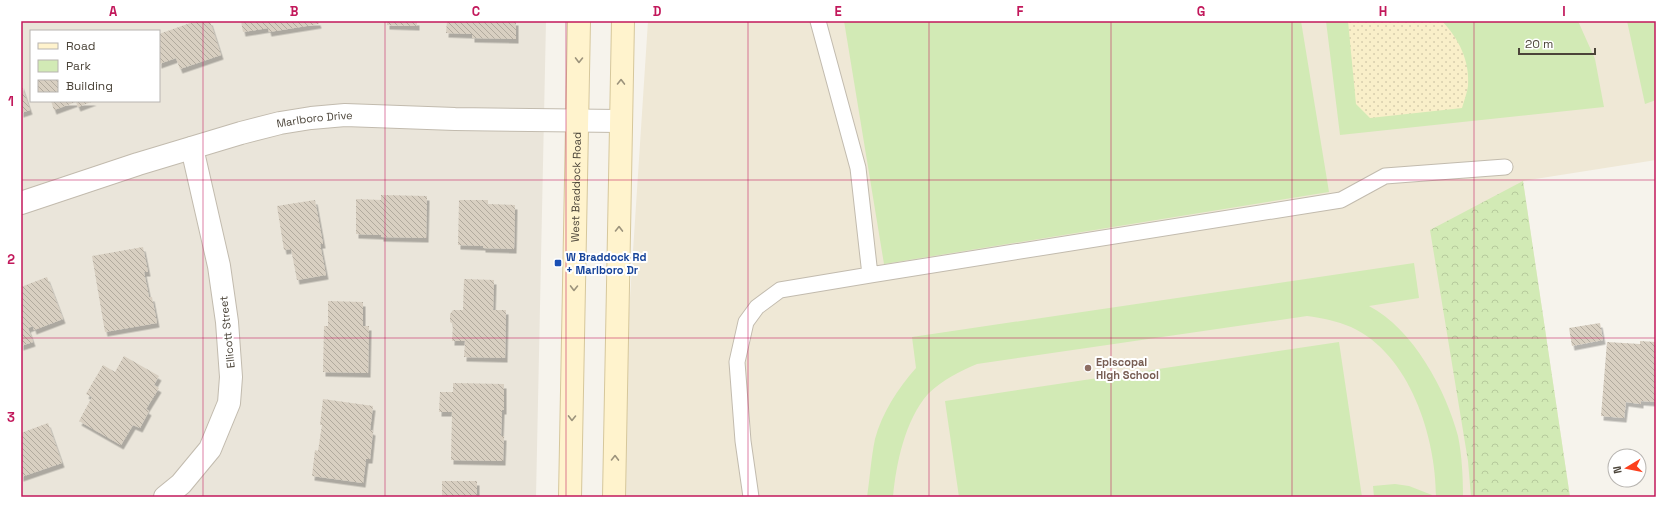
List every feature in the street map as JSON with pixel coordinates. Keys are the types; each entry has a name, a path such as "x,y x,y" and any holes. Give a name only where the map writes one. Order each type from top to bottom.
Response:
{"main road":[{"name":"West Braddock Road","path":"570,497 579,21"},
{"path":"614,497 623,21"}],"street":[{"name":"Marlboro Drive","path":"21,203 138,164 280,123 345,115 455,119 620,121"},
{"name":"Ellicott Street","path":"165,497 181,484 210,449 229,403 231,377 227,322 219,266 192,148"}],"lane":[{"path":"818,21 858,168 870,275"},
{"path":"751,497 743,440 737,362 746,322 757,307 780,290 1340,200 1385,176 1505,167"}],"shaded area":[{"path":"21,21 546,21 536,497 21,497"},
{"name":"Episcopal High School","path":"648,21 1656,21 1656,160 1523,181 1570,497 617,497"}],"green space":[{"path":"844,21 1301,21 1329,192 884,264"},
{"path":"1326,21 1578,21 1595,59 1604,107 1340,135"},
{"path":"1627,21 1656,21 1656,100 1645,104"},
{"path":"1523,181 1570,497 1471,497 1468,461 1430,230"},
{"path":"1414,263 1419,298 1369,306 1385,316 1400,330 1426,362 1436,381 1453,418 1458,436 1462,466 1463,497 1436,497 1435,474 1425,424 1416,400 1404,377 1389,357 1372,340 1351,327 1329,320 1307,316 977,364 939,384 928,394 913,416 899,457 893,497 867,497 875,439 878,429 891,401 916,368 912,337"},
{"path":"1339,342 1362,497 959,497 945,401"},
{"path":"1395,484 1409,486 1432,495 1431,497 1374,497 1373,486"}],"sand":[{"path":"1348,21 1442,21 1454,35 1465,59 1468,86 1462,108 1370,118 1356,104"}],"building":[{"path":"196,21 210,21 221,55 180,69 176,58 160,64 160,34"},
{"path":"241,21 318,21 319,24 269,32 268,28 243,32"},
{"path":"387,21 417,21 417,26 387,25"},
{"path":"447,21 516,21 516,39 472,38 472,34 446,33"},
{"path":"21,84 30,110 21,113"},
{"path":"51,102 76,102 54,110"},
{"path":"76,102 91,102 78,107"},
{"path":"381,195 427,196 426,238 381,237 381,235 356,234 356,199 381,200"},
{"path":"315,200 323,244 320,244 326,275 297,280 291,249 284,250 277,206"},
{"path":"459,200 488,200 488,204 515,205 514,249 483,248 483,246 458,245"},
{"path":"143,247 148,272 144,272 149,297 152,297 157,323 105,332 92,256"},
{"path":"47,277 63,319 34,330 33,326 28,328 33,342 21,346 21,287"},
{"path":"464,279 494,280 493,310 506,310 505,358 464,357 465,341 452,341 453,324 450,322 450,314 453,310 463,310"},
{"path":"328,301 363,302 363,326 369,326 368,373 323,372 324,326 328,326"},
{"path":"1600,323 1603,340 1572,346 1569,328"},
{"path":"1640,341 1656,342 1656,402 1641,401 1641,404 1626,402 1624,418 1601,416 1607,342 1640,344"},
{"path":"124,356 159,376 154,385 159,388 146,409 149,411 140,428 133,425 121,445 79,421 92,397 86,394 103,365 115,372"},
{"path":"453,383 504,384 504,410 502,410 501,436 504,436 503,461 451,460 452,412 439,412 440,392 453,392"},
{"path":"323,399 373,406 370,430 373,431 370,459 366,459 363,483 312,476 315,450 318,451 322,425 320,425"},
{"path":"48,423 62,463 21,477 21,433"},
{"path":"442,481 477,481 477,497 442,497"}],"place":[{"name":"W Braddock Rd + Marlboro Dr","path":"558,263"},
{"name":"Episcopal High School","path":"1088,368"}]}
